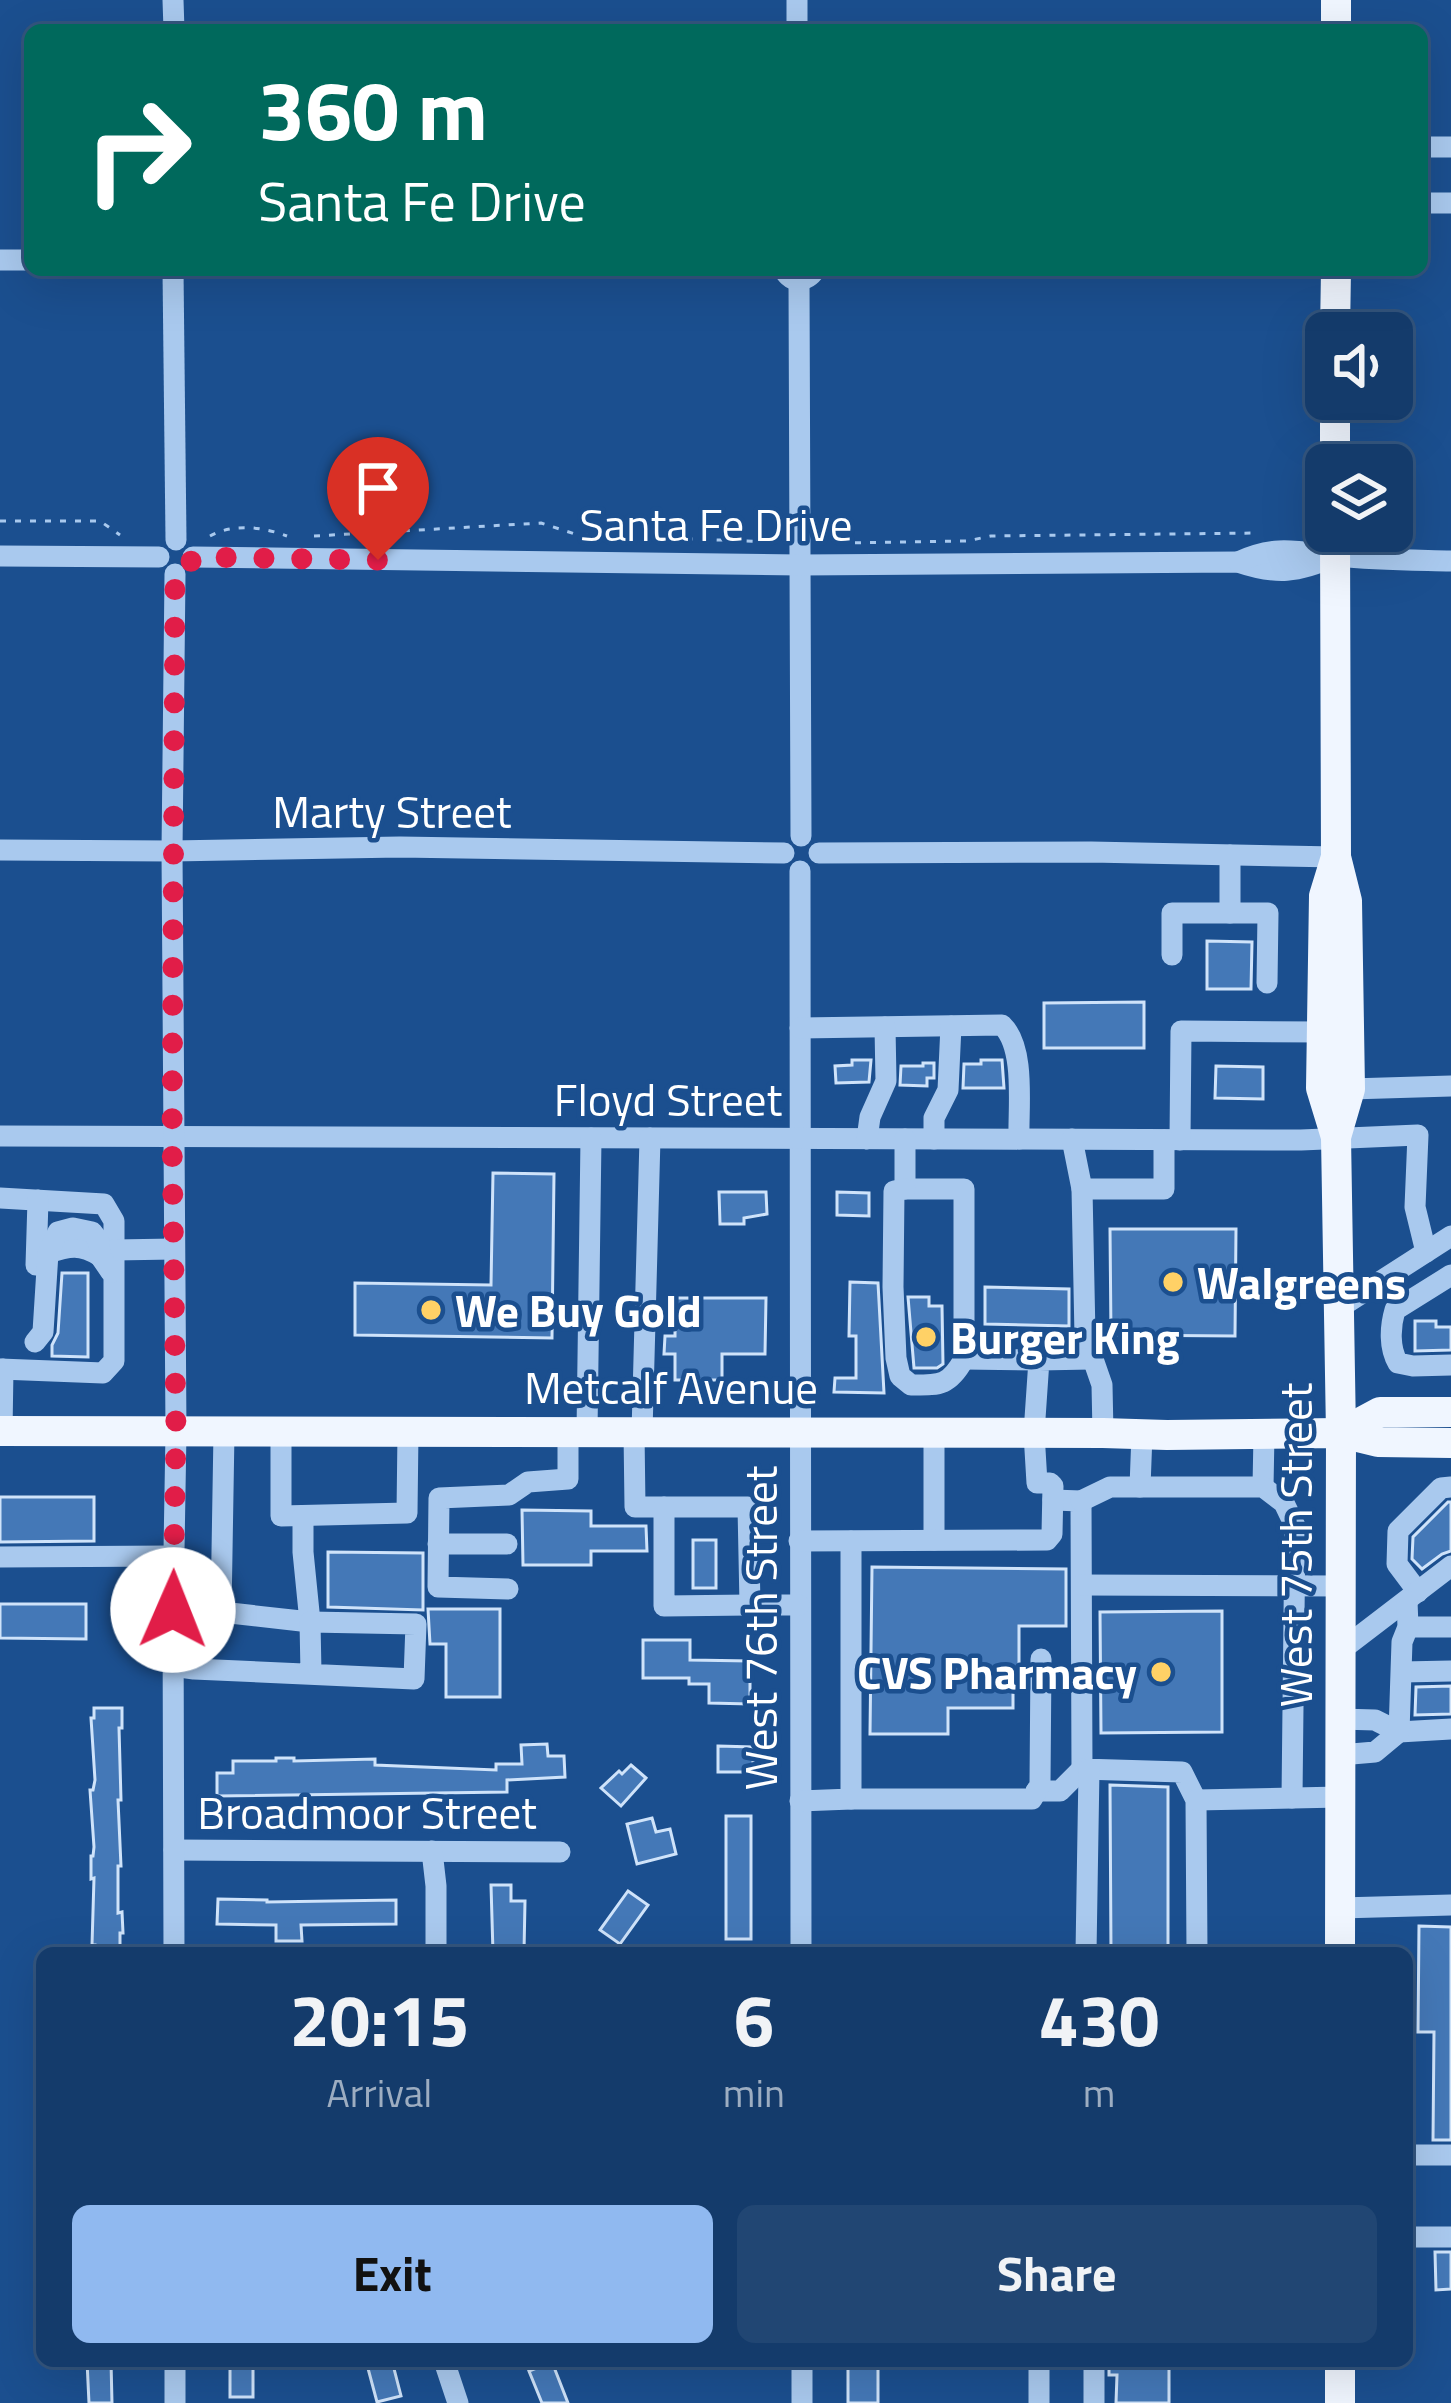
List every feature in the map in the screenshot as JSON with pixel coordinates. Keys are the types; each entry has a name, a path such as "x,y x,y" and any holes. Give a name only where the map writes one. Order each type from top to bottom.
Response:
{"main road":[{"path":"1335,312 1336,276"},
{"name":"West 75th Street","path":"1335,552 1336,857 1347,901 1350,1089 1336,1136"},
{"name":"West 75th Street","path":"1336,857 1324,896 1321,1088 1336,1136 1340,1308 1340,1947"},
{"name":"Metcalf Avenue","path":"1341,1432 1380,1412 1451,1412"},
{"name":"Metcalf Avenue","path":"1,1431 1341,1432 1378,1442 1451,1443"},
{"path":"1340,2367 1340,2403"}],"street":[{"path":"173,276 175,534 159,557 165,570 175,574 187,570 193,557 188,544 175,534"},
{"path":"800,276 801,836"},
{"name":"Santa Fe Drive","path":"193,557 800,554 1238,562 1261,551 1305,550"},
{"name":"Santa Fe Drive","path":"1393,552 1451,561"},
{"path":"0,556 159,557"},
{"path":"174,1947 175,574"},
{"path":"801,836 812,841 818,854 812,867 800,871 787,865 784,854 790,839 801,836"},
{"name":"Marty Street","path":"0,850 400,848 784,854"},
{"path":"818,854 1336,857"},
{"path":"1230,855 1230,913"},
{"name":"West 76th Street","path":"800,871 801,1947"},
{"path":"1172,955 1172,913 1268,913 1268,982"},
{"path":"800,1028 1002,1025 1018,1060 1018,1139"},
{"path":"934,1139 934,1118 948,1090 951,1026"},
{"path":"867,1139 886,1081 885,1027"},
{"path":"1082,1189 1164,1189 1181,1031 1322,1032"},
{"path":"1350,1089 1451,1086"},
{"name":"Floyd Street","path":"0,1136 1301,1140 1418,1135 1414,1207 1426,1252"},
{"path":"508,1589 439,1587 439,1498 509,1495 528,1482 568,1479 577,1432 591,1138"},
{"path":"650,1138 635,1507 748,1507 750,1605"},
{"path":"905,1139 905,1189"},
{"path":"1072,1139 1082,1189 1085,1336 1102,1385 1103,1433"},
{"path":"964,1190 964,1359 941,1385 911,1385 900,1376 893,1287 894,1191 964,1190"},
{"path":"0,1198 104,1204 114,1221 108,1253 114,1277 113,1360 103,1373 1,1369 1,1431"},
{"path":"34,1370 38,1200"},
{"path":"1340,1308 1451,1236"},
{"path":"35,1342 44,1332 48,1253 71,1246 108,1253 174,1249"},
{"path":"1451,1275 1395,1310 1391,1325 1398,1363 1451,1365"},
{"path":"964,1359 1091,1359"},
{"path":"799,1541 1047,1540 1052,1534 1053,1486 1037,1484 1034,1433 1039,1360"},
{"path":"281,1431 281,1516 439,1514"},
{"path":"220,1612 224,1432"},
{"path":"407,1514 408,1432"},
{"path":"934,1433 934,1540"},
{"path":"1140,1487 1142,1434"},
{"path":"1263,1486 1264,1434"},
{"path":"1053,1500 1081,1501 1110,1487 1263,1486 1284,1503 1295,1526 1292,1798"},
{"path":"1340,1755 1376,1752 1399,1732 1402,1642 1413,1596 1397,1564 1398,1531 1441,1488 1451,1487"},
{"path":"1081,1501 1086,1947"},
{"path":"664,1507 664,1606 799,1605"},
{"path":"303,1516 311,1673"},
{"path":"851,1541 851,1799"},
{"path":"439,1544 507,1544"},
{"path":"0,1557 173,1556"},
{"path":"1340,1651 1451,1566"},
{"path":"1082,1585 1341,1586"},
{"path":"173,1610 310,1622 416,1624 414,1679 173,1666"},
{"path":"1408,1627 1451,1627"},
{"path":"800,1801 1032,1799 1040,1785 1041,1659"},
{"path":"1402,1672 1451,1671"},
{"path":"1340,1719 1376,1720 1399,1732 1451,1729"},
{"path":"1036,1791 1060,1791 1086,1769 1182,1772 1196,1800 1197,1947"},
{"path":"1196,1800 1340,1797"},
{"name":"Broadmoor Street","path":"174,1850 560,1852"},
{"path":"432,1851 436,1947"},
{"path":"1340,1907 1451,1905"},
{"path":"1413,2155 1451,2155"},
{"path":"1413,2237 1451,2237"},
{"path":"175,2367 175,2403"},
{"path":"446,2367 458,2403"},
{"path":"802,2367 802,2403"},
{"path":"1040,2367 1040,2403"},
{"path":"1094,2367 1094,2403"}],"path":[{"path":"0,521 100,521 124,537"},
{"path":"313,537 541,524 578,535 800,554 991,536 1266,533"},
{"path":"175,534 205,539 221,530 267,528 290,538"}],"building":[{"path":"1207,941 1252,942 1251,989 1207,989"},
{"path":"1144,1002 1144,1048 1044,1048 1044,1003"},
{"path":"852,1060 871,1060 869,1082 836,1083 835,1066 852,1065"},
{"path":"981,1060 1002,1060 1004,1088 963,1088 964,1064 981,1064"},
{"path":"934,1063 934,1078 927,1078 927,1086 900,1085 901,1066"},
{"path":"1216,1066 1263,1067 1263,1099 1215,1098"},
{"path":"493,1173 554,1174 552,1338 355,1335 355,1283 491,1285"},
{"path":"719,1192 766,1192 767,1214 744,1218 744,1224 720,1224"},
{"path":"837,1192 869,1193 869,1216 837,1215"},
{"name":"Walgreens","path":"1110,1229 1236,1229 1235,1336 1111,1335"},
{"path":"62,1273 88,1273 88,1357 52,1356"},
{"path":"850,1282 878,1283 884,1393 834,1392 835,1378 856,1378 856,1336 849,1336"},
{"path":"985,1287 1069,1289 1069,1326 985,1324"},
{"name":"Burger King","path":"908,1297 929,1297 929,1306 942,1306 943,1364 937,1368 914,1368"},
{"path":"675,1298 766,1298 765,1354 722,1354 722,1380 675,1380 675,1354 664,1354 665,1336 675,1336"},
{"path":"1415,1321 1451,1327 1451,1350 1415,1351"},
{"path":"0,1497 94,1497 94,1541 0,1542"},
{"path":"1448,1502 1451,1551 1422,1569 1412,1559 1413,1537"},
{"path":"522,1510 591,1511 591,1526 646,1526 647,1551 591,1551 591,1565 523,1565"},
{"path":"693,1540 716,1540 716,1588 693,1588"},
{"path":"328,1552 423,1553 423,1610 328,1607"},
{"path":"872,1567 1066,1569 1066,1626 1019,1626 1019,1681 1013,1681 1013,1708 948,1708 948,1734 870,1734"},
{"path":"0,1604 86,1604 86,1639 0,1638"},
{"path":"428,1609 500,1609 500,1697 446,1697 446,1644 430,1644"},
{"name":"CVS Pharmacy","path":"1222,1611 1222,1732 1101,1733 1100,1612"},
{"path":"643,1640 690,1640 690,1660 750,1661 750,1704 709,1703 709,1684 689,1684 689,1678 643,1678"},
{"path":"1451,1686 1451,1714 1415,1715 1416,1687"},
{"path":"94,1708 122,1708 120,1947 92,1945"},
{"path":"547,1744 548,1756 564,1756 565,1777 507,1780 507,1792 217,1796 217,1773 233,1773 233,1761 375,1759 375,1765 496,1770 496,1764 522,1764 521,1745"},
{"path":"718,1746 753,1747 753,1772 718,1772"},
{"path":"631,1765 646,1778 621,1806 601,1788"},
{"path":"1110,1785 1168,1787 1168,1947 1111,1947"},
{"path":"726,1816 751,1816 751,1939 726,1939"},
{"path":"652,1818 656,1832 670,1829 676,1854 637,1864 627,1824"},
{"path":"491,1885 511,1885 511,1901 525,1901 524,1947 493,1947"},
{"path":"628,1891 648,1905 620,1944 600,1930"},
{"path":"218,1899 396,1900 396,1924 301,1925 302,1941 276,1941 276,1925 217,1924"},
{"path":"1419,1926 1451,1927 1451,2140 1433,2140 1434,2032 1418,2032"},
{"path":"1435,2252 1451,2252 1451,2289 1436,2290"},
{"path":"87,2367 111,2367 112,2403 89,2403"},
{"path":"230,2367 253,2367 253,2397 230,2397"},
{"path":"368,2367 394,2367 401,2396 377,2402"},
{"path":"554,2367 568,2403 542,2403 529,2371"},
{"path":"848,2367 878,2367 878,2403 848,2403"},
{"path":"1109,2367 1169,2367 1169,2403 1116,2403 1117,2375 1109,2375"}],"place":[{"name":"Walgreens","path":"1173,1282"},
{"name":"We Buy Gold","path":"431,1310"},
{"name":"Burger King","path":"926,1337"},
{"name":"CVS Pharmacy","path":"1161,1672"}],"route":[{"path":"173,1610 175,574 187,570 193,557 378,560"}]}
